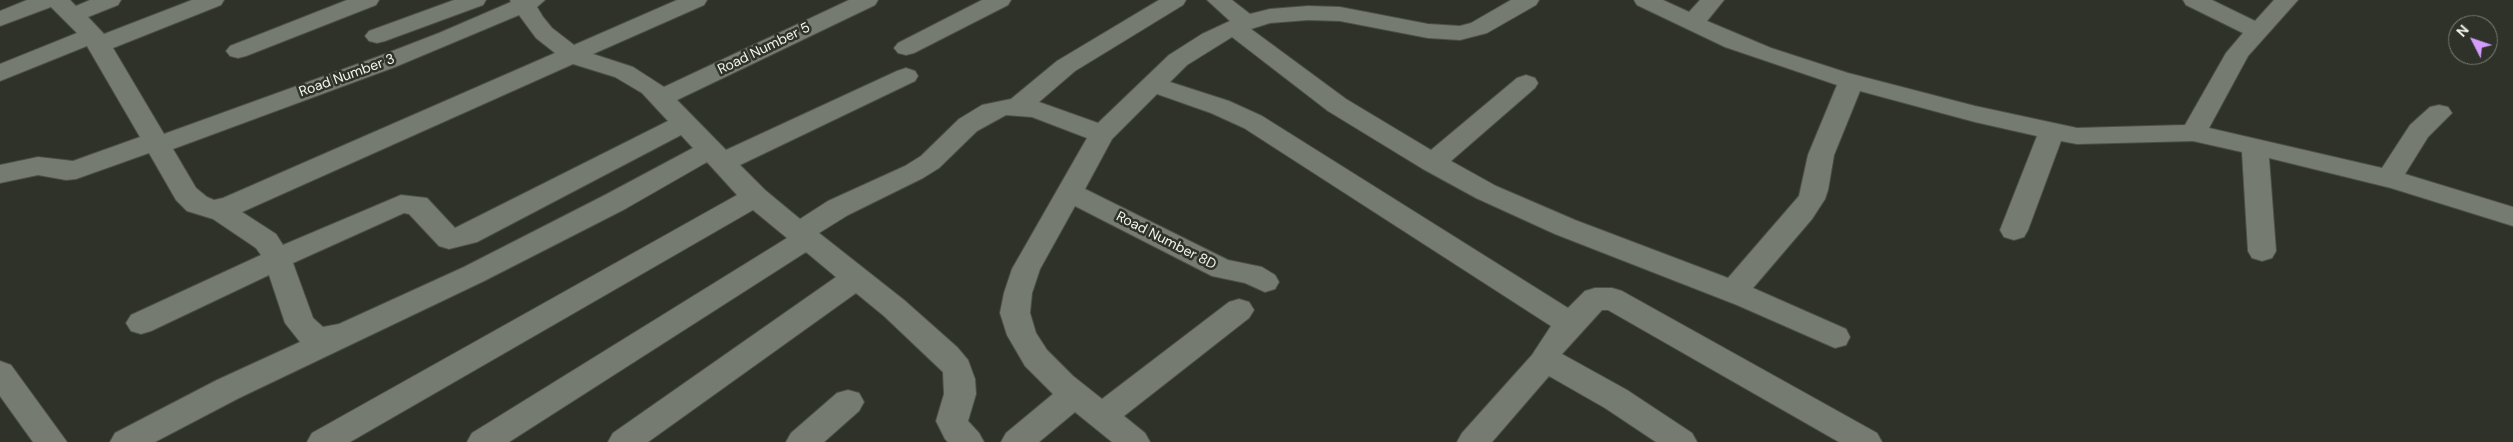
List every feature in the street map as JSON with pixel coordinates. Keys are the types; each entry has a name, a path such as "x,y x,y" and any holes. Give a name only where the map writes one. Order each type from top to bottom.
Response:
{"street":[{"path":"0,19 48,0"},
{"path":"65,7 110,0"},
{"path":"0,73 213,0"},
{"path":"238,51 368,0"},
{"path":"377,36 474,0"},
{"path":"65,7 96,40 186,194 204,209 219,210 573,56 696,0"},
{"name":"Road Number 5","path":"661,98 866,0"},
{"path":"906,48 1000,0"},
{"path":"1018,107 1066,66 1175,0"},
{"path":"1218,0 1240,24 1305,83 1432,163 1526,211 1733,291 1835,337"},
{"path":"1134,442 1101,417 1036,358 1022,335 1015,313 1018,293 1026,269 1102,134 1178,60 1210,39 1240,24 1318,6 1340,14 1444,34 1460,33 1479,28 1528,0"},
{"path":"1645,0 1692,23 1762,53 1851,81 1975,114 2051,132 2100,136 2193,134 2255,146 2389,178 2513,217"},
{"path":"1692,23 1713,0"},
{"path":"2194,0 2257,31"},
{"path":"2193,134 2233,61 2257,31 2287,0"},
{"path":"526,1 544,33 573,56 639,80 661,98 756,197 927,336 957,368 960,379 960,394 952,421 956,430 968,442"},
{"name":"Road Number 3","path":"0,174 38,166 66,172 76,170 404,55 526,1"},
{"path":"126,442 228,389 474,274 615,202 715,156 906,76"},
{"path":"1733,291 1802,212 1811,199 1815,190 1821,155 1851,81"},
{"path":"1432,163 1526,83"},
{"path":"1152,84 1220,107 1253,122 1570,324"},
{"path":"483,442 802,236 838,208 914,172 980,117 1005,107 1018,107 1057,116 1102,134"},
{"path":"2389,178 2419,132 2439,113"},
{"path":"141,323 278,258 401,204 417,205 449,239 467,235 684,123"},
{"path":"2014,230 2051,132"},
{"path":"2255,146 2262,252"},
{"name":"Road Number 8D","path":"1069,192 1222,269 1252,274 1265,282"},
{"path":"323,442 756,197"},
{"path":"219,210 266,241 278,258 300,323 310,334 323,338 343,335"},
{"path":"624,442 856,278"},
{"path":"1473,442 1547,358 1550,348 1570,324 1595,299 1612,299 1866,442"},
{"path":"1101,417 1239,310"},
{"path":"1547,358 1552,363 1616,399 1681,442"},
{"path":"0,373 51,442"},
{"path":"1017,442 1075,394"},
{"path":"802,442 848,402"}]}
